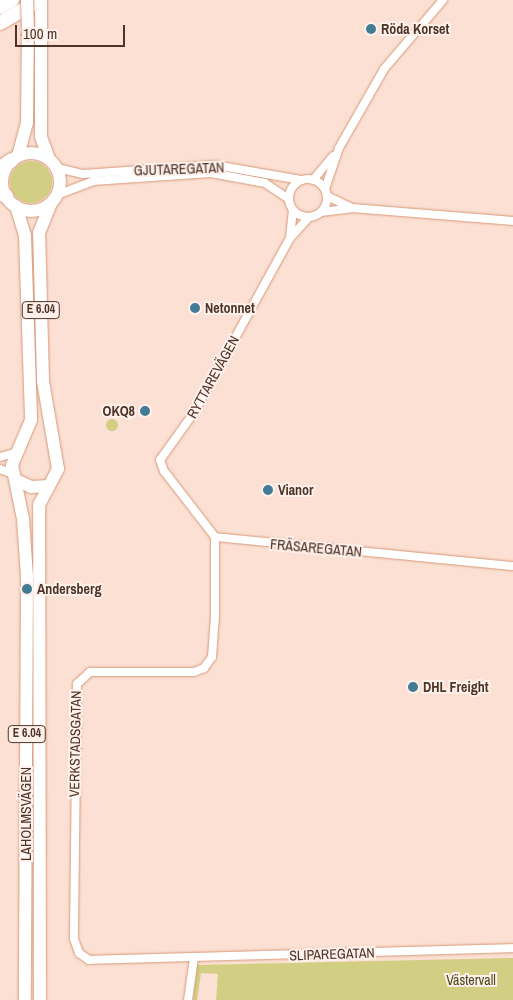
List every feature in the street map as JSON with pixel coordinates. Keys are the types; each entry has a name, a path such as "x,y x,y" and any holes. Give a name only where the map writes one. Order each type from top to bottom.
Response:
{"highway":[{"name":"LAHOLMSVÄGEN","path":"25,1000 27,576 15,477 18,452 31,420 25,236 7,199 2,179 15,158 27,123 28,0"},
{"name":"LAHOLMSVÄGEN","path":"40,1000 38,513 39,500 49,486 58,464 46,418 39,233 54,199 53,164 41,137 41,0"},
{"path":"0,7 15,6 41,0"},
{"path":"0,25 15,6"},
{"path":"0,168 15,158 34,153 53,164"},
{"path":"7,199 34,211 54,199"},
{"path":"15,477 31,487 49,486"}],"street":[{"path":"313,180 339,148 384,69 443,0"},
{"path":"339,148 321,212 352,208 513,221"},
{"name":"GJUTAREGATAN","path":"53,164 83,174 215,165 301,180"},
{"name":"GJUTAREGATAN","path":"54,199 93,182 212,173 265,183 289,199"},
{"path":"289,199 301,180 313,180 326,193 352,208"},
{"name":"RYTTAREVÄGEN","path":"289,199 293,210 290,238"},
{"path":"293,210 309,217"},
{"name":"RYTTAREVÄGEN","path":"215,537 196,517 160,460 195,411 290,238 309,217 321,212"},
{"path":"0,457 18,452"},
{"path":"0,469 15,477"},
{"name":"FRÄSAREGATAN","path":"215,537 513,566"},
{"name":"VERKSTADSGATAN","path":"194,958 89,960 79,952 74,939 74,692 79,679 90,672 194,672 204,668 212,649 215,537"},
{"name":"SLIPAREGATAN","path":"194,958 513,948"},
{"path":"188,1000 194,958"}],"green space":[{"path":"31,161 46,167 52,182 46,197 31,203 16,197 10,182 16,167"},
{"path":"110,419 114,419 118,425 114,431 110,431 106,427 106,423"},
{"name":"Västervall","path":"513,958 513,1000 216,1000 218,974 201,973 197,1000 193,1000 197,965"}],"place":[{"name":"Röda Korset","path":"371,29"},
{"name":"Netonnet","path":"195,308"},
{"name":"OKQ8","path":"145,411"},
{"name":"Vianor","path":"268,490"},
{"name":"Andersberg","path":"27,589"},
{"name":"DHL Freight","path":"413,687"}]}
